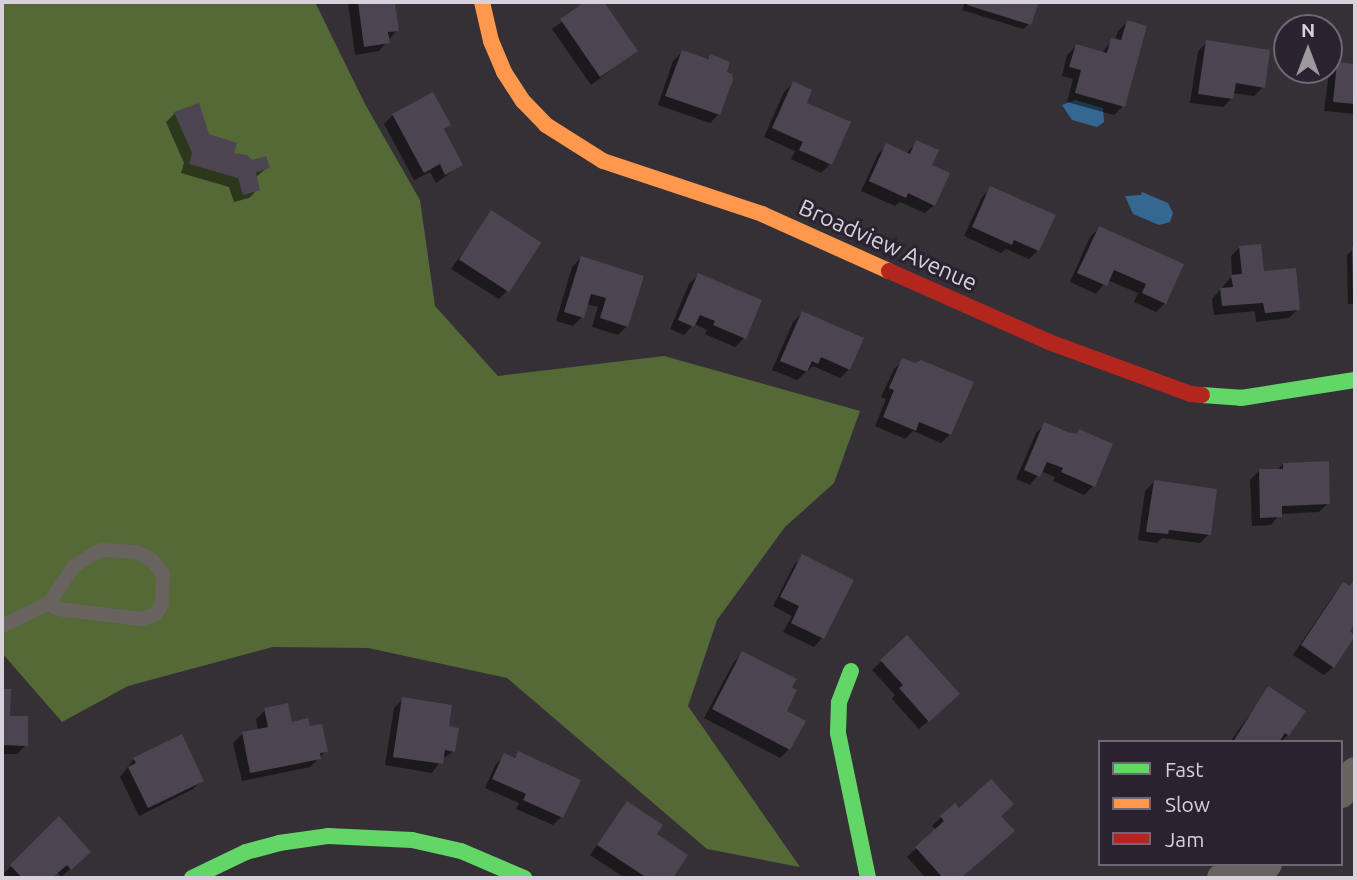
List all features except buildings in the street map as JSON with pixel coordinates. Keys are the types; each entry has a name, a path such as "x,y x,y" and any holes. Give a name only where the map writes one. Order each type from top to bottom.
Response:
{"street":[{"name":"Broadview Avenue","path":"482,2 491,41 505,72 523,100 546,125 603,161 762,214 1049,342 1191,394 1241,398 1355,380"},
{"path":"851,671 839,703 838,733 868,878"},
{"path":"1343,790 1355,772"},
{"path":"191,878 246,852 279,843 328,835 412,840 461,851 524,878"},
{"path":"1222,878 1261,866"}],"lane":[{"path":"2,626 49,603 74,566 101,550 136,552 152,560 163,575 162,604 156,614 142,619 58,609 49,603"}],"green space":[{"path":"2,2 315,2 365,104 420,200 435,306 498,376 664,356 860,411 834,483 785,527 717,620 688,706 800,867 707,849 507,678 368,648 273,647 128,686 62,722 2,653"}],"water":[{"path":"1075,100 1103,108 1104,122 1097,127 1072,120 1062,105"},
{"path":"1142,192 1168,203 1173,213 1170,222 1159,225 1133,214 1125,196 1141,195"}],"traffic: fast":[{"path":"1202,395 1241,398 1355,380"},
{"path":"851,671 839,703 838,733 868,878"},
{"path":"192,878 246,852 279,843 328,836 412,840 461,851 524,878"}],"traffic: slow":[{"path":"482,2 491,41 504,72 523,101 546,125 603,161 762,214 889,271"}],"traffic: jam":[{"path":"889,271 1049,342 1191,394 1202,395"}]}
